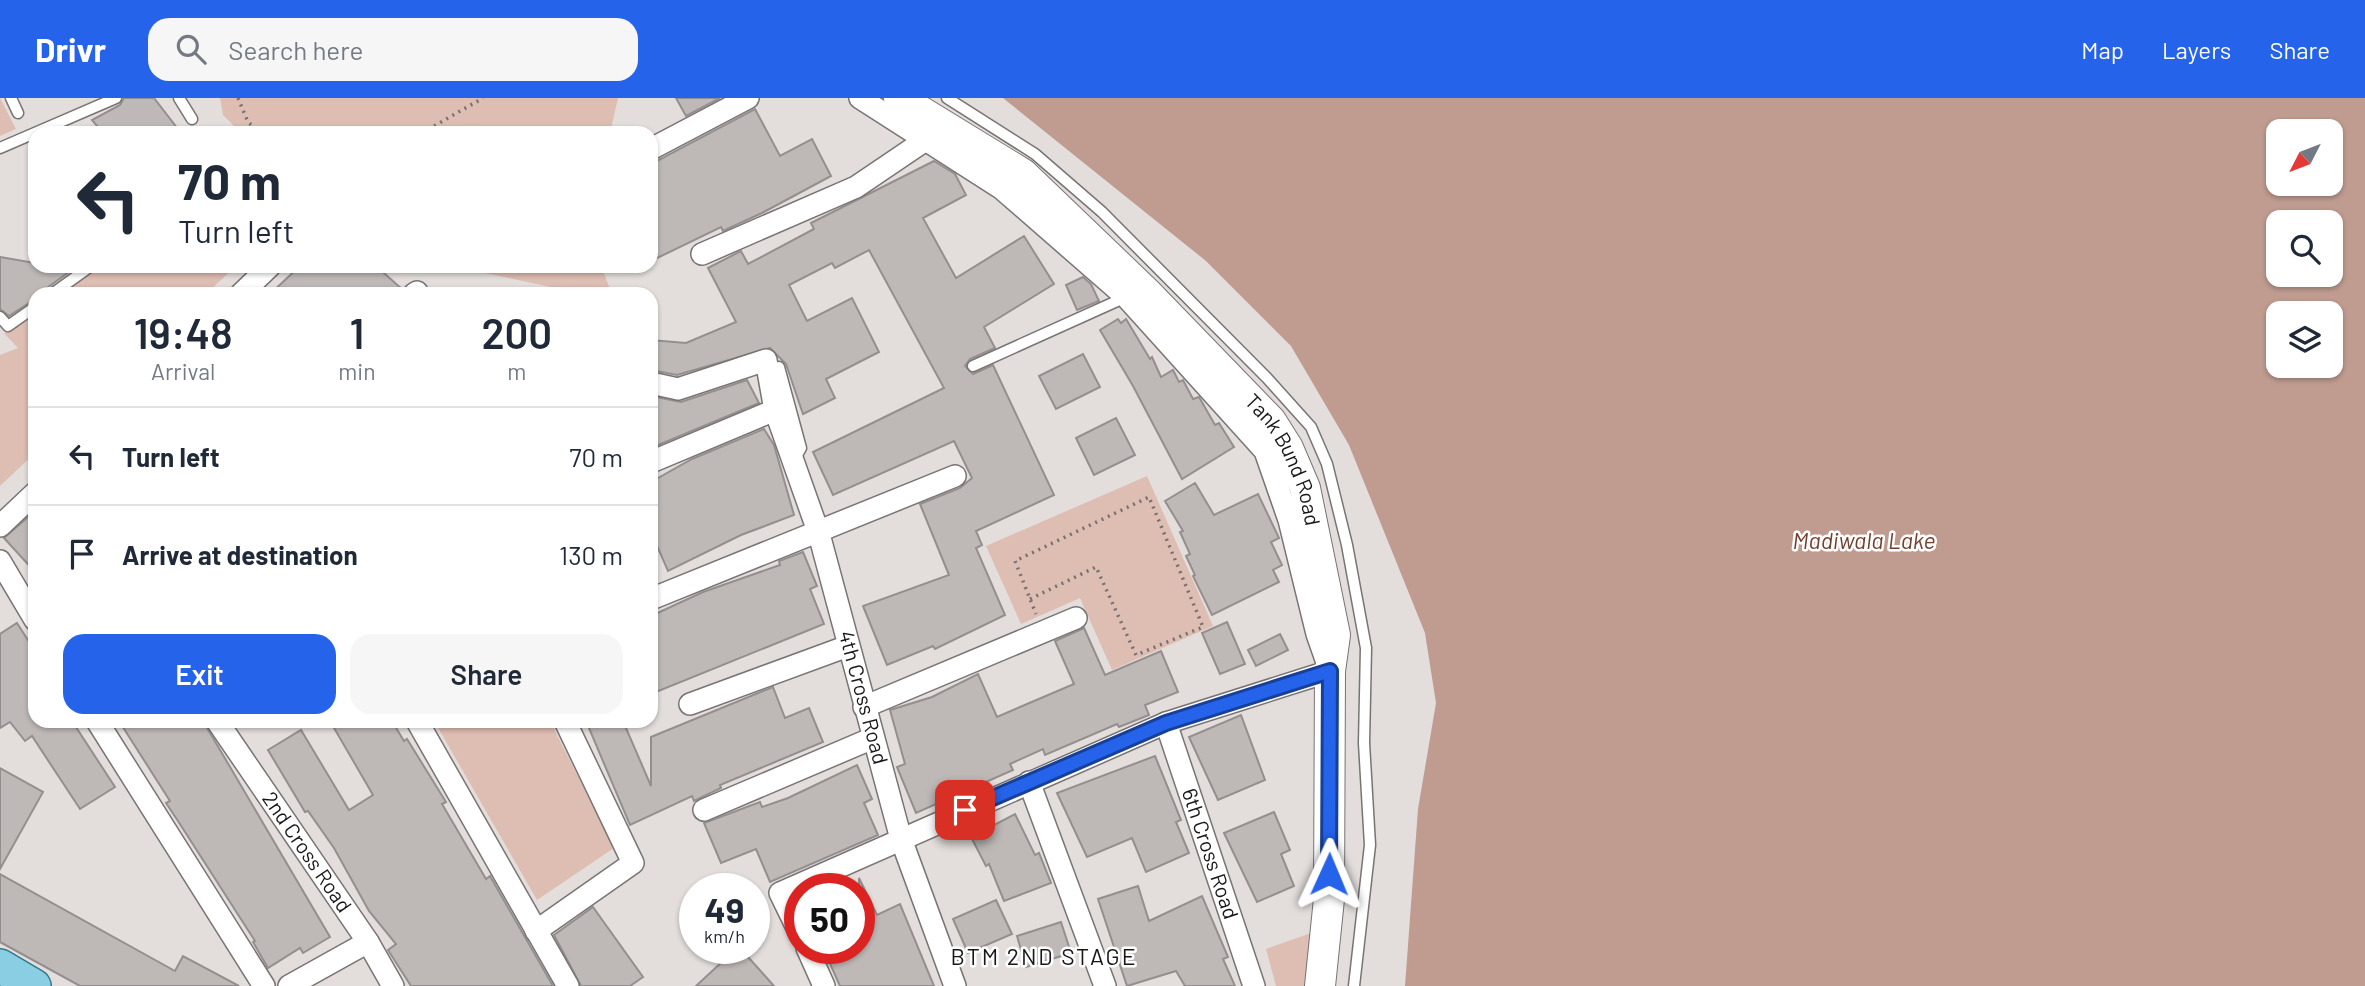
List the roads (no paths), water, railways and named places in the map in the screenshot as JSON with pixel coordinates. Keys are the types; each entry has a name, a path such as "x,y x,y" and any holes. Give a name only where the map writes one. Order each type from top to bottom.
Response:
{"main road":[{"name":"Tank Bund Road","path":"899,98 1023,174 1146,292 1271,421 1289,448 1305,488 1335,635 1330,671 1328,899 1320,986"},
{"path":"0,966 34,986"}],"street":[{"path":"658,145 748,98"},
{"path":"823,873 1166,723 1330,671 1317,634 1289,520 1265,451 1126,297 1002,189 860,98"},
{"path":"702,254 856,187 926,139"},
{"path":"248,287 263,273"},
{"name":"4th Cross Road","path":"658,385 678,389 765,360 775,410 819,534 901,839 955,986"},
{"path":"658,459 775,410"},
{"path":"658,596 819,534 955,476"},
{"path":"0,526 28,500"},
{"path":"0,561 28,608"},
{"path":"864,706 1076,618"},
{"path":"690,704 848,646"},
{"name":"6th Cross Road","path":"1166,723 1254,986"},
{"path":"101,728 264,986"},
{"name":"2nd Cross Road","path":"222,728 368,942 393,986"},
{"path":"421,728 568,986"},
{"path":"536,931 633,863 568,728"},
{"path":"704,810 873,738"},
{"path":"1029,782 1105,986"},
{"path":"289,986 368,942"},
{"path":"814,964 824,986"},
{"path":"0,982 7,986"}],"lane":[{"path":"11,98 18,113"},
{"path":"51,126 116,98"},
{"path":"179,98 192,119"},
{"path":"947,98 1035,154 1102,212 1267,378 1311,427 1327,464 1347,545 1366,648 1364,743 1370,845 1354,986"},
{"path":"0,148 28,136"},
{"path":"62,287 81,273"},
{"path":"973,366 1126,297"},
{"path":"0,317 8,326 28,312"},
{"path":"779,367 800,448 794,460"}],"water":[{"name":"Madiwala Lake","path":"1003,98 2365,98 2365,986 1405,986 1418,809 1436,703 1425,633 1349,445 1291,346 1206,261"}],"district":[{"name":"BTM 2ND STAGE","path":"1044,957"}]}
